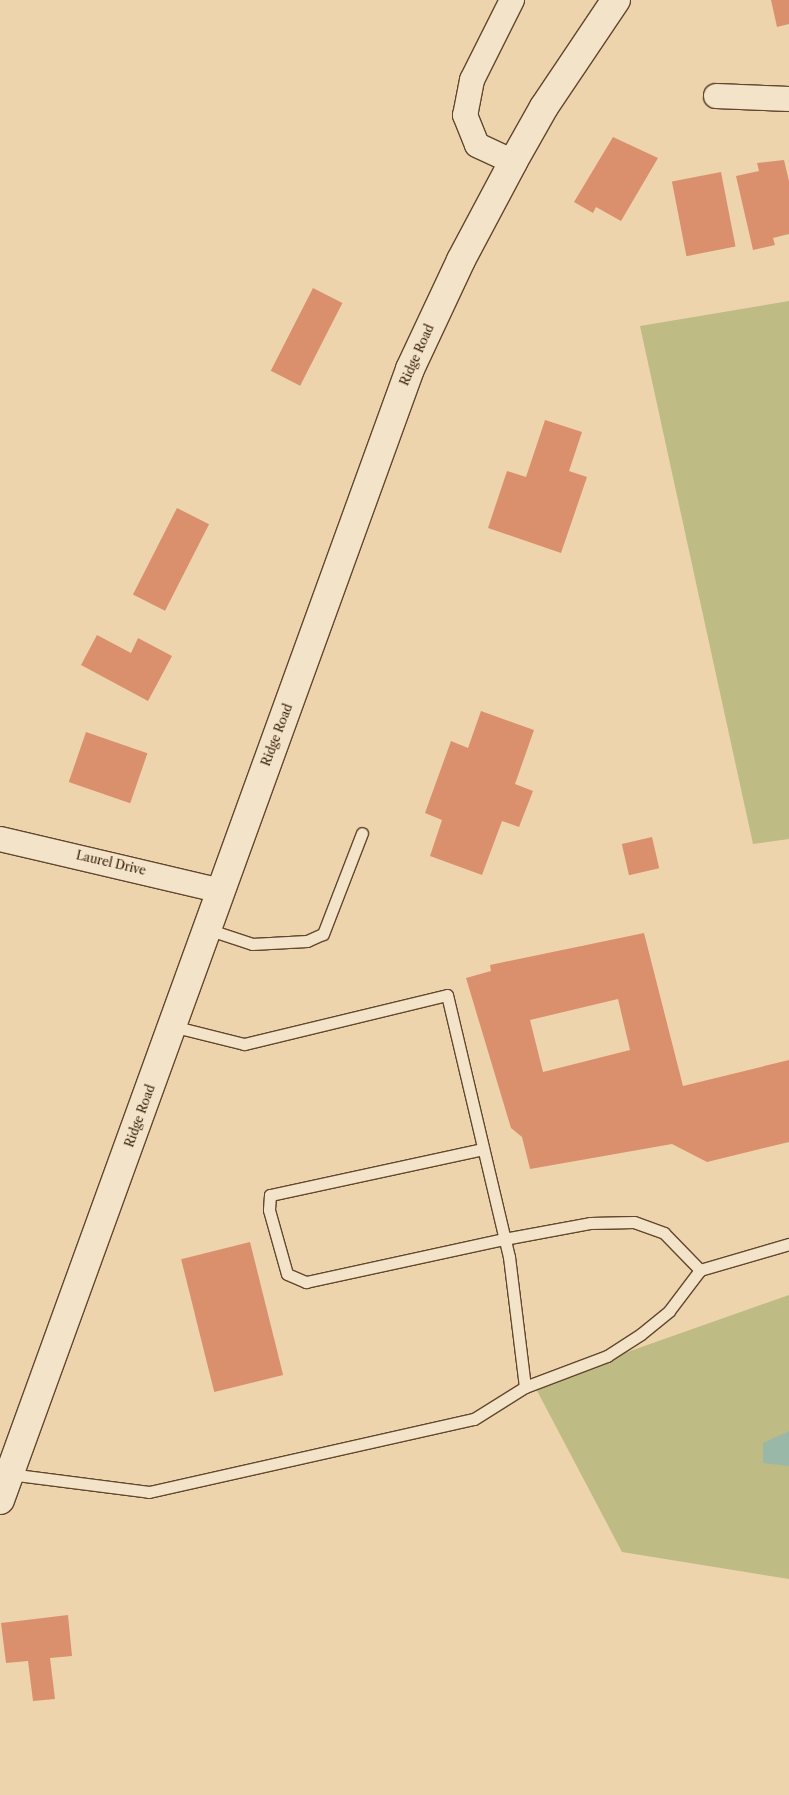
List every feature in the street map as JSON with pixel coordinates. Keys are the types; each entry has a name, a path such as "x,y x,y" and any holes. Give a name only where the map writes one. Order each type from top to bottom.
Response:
{"street":[{"path":"512,0 472,80 465,115 477,145 513,162"},
{"name":"Ridge Road","path":"0,1500 5,1474 208,929 410,369 461,260 513,162 544,107 616,0"},
{"path":"716,96 789,99"},
{"name":"Laurel Drive","path":"0,839 222,890"}],"lane":[{"path":"208,929 252,944 307,942 323,934 362,834"},
{"path":"172,1026 244,1044 447,995 504,1239 525,1387"},
{"path":"483,1149 270,1195 269,1210 287,1274 306,1282 504,1239 590,1223 634,1222 664,1233 700,1270"},
{"path":"5,1474 149,1492 474,1419 525,1387 607,1356 641,1334 669,1311 700,1270 789,1244"}],"shaded area":[{"path":"789,301 789,839 753,844 640,326"},
{"path":"789,1295 789,1579 622,1552 534,1385"},
{"path":"789,1431 789,1466 763,1463 763,1443"}],"building":[{"path":"771,0 789,0 789,24 777,27"},
{"path":"613,137 658,158 621,221 596,207 593,213 574,202"},
{"path":"784,160 789,181 789,234 773,238 775,245 753,250 736,176 759,171 757,163"},
{"path":"721,172 736,247 686,256 672,182"},
{"path":"313,288 342,303 300,386 271,371"},
{"path":"545,420 582,432 569,471 587,477 561,553 488,528 507,471 526,477"},
{"path":"177,508 209,524 165,611 133,594"},
{"path":"97,635 131,653 138,638 172,656 148,701 81,665"},
{"path":"481,711 534,730 515,784 533,791 519,827 502,821 482,875 430,856 442,820 425,813 451,741 468,748"},
{"path":"86,732 147,753 130,803 69,782"},
{"path":"652,837 659,868 629,875 622,844"},
{"path":"644,933 683,1086 789,1060 789,1142 707,1162 672,1144 530,1169 522,1137 511,1128 466,978 491,971 490,965","holes":["618,999 630,1050 543,1072 530,1020"]},
{"path":"250,1242 283,1375 214,1392 181,1259"},
{"path":"68,1615 72,1656 50,1658 55,1699 33,1701 28,1661 6,1663 1,1623"}]}
